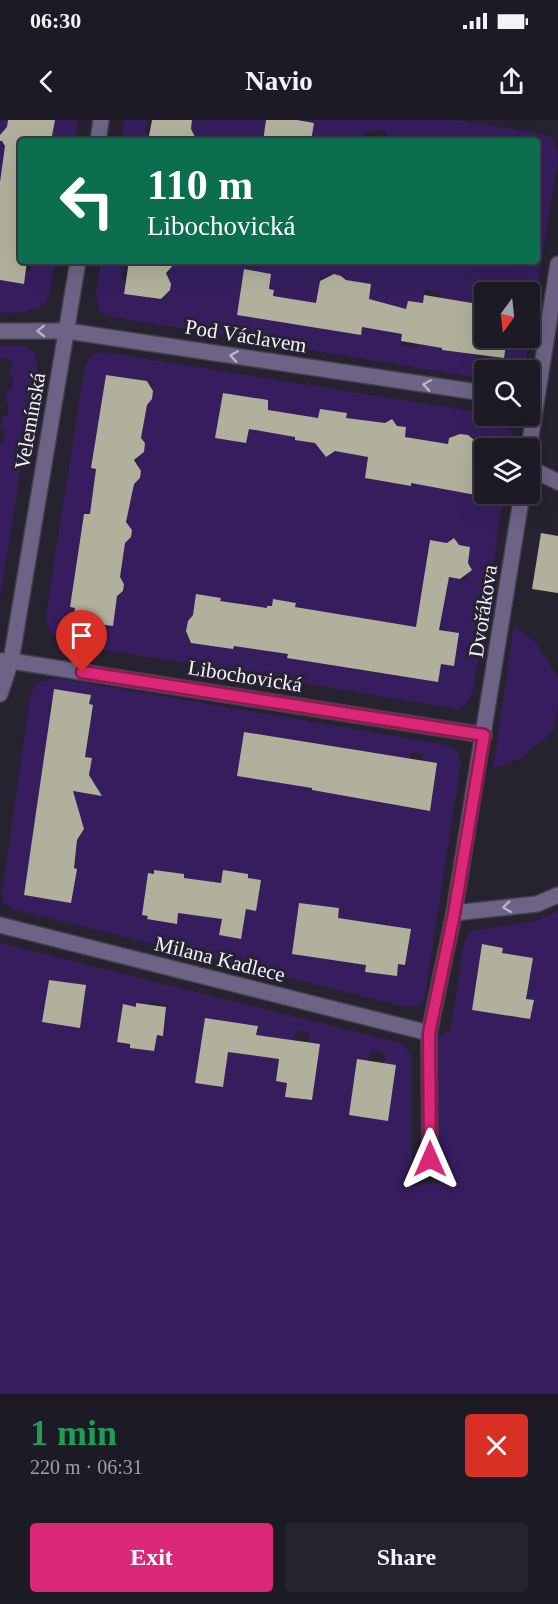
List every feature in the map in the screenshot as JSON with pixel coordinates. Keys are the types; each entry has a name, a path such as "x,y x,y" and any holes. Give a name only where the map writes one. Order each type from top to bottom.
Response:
{"street":[{"path":"98,138 101,120"},
{"name":"Velemínská","path":"0,694 78,264"},
{"path":"540,362 558,264"},
{"name":"Pod Václavem","path":"0,331 67,331 474,392"},
{"path":"540,473 558,482"},
{"name":"Dvořákova","path":"430,1159 429,1033 454,914 520,504"},
{"name":"Libochovická","path":"5,661 484,735"},
{"path":"454,914 537,904 558,895"},
{"name":"Milana Kadlece","path":"0,925 429,1033"}],"shaded area":[{"path":"0,120 10,120 2,166 18,169 18,173 0,199"},
{"path":"49,120 78,120 75,138 52,138 53,130"},
{"path":"124,120 147,120 145,133 149,134 148,138 121,138"},
{"path":"192,120 266,120 263,138 192,138"},
{"path":"297,120 457,120 543,134 554,139 558,158 538,282 474,282 474,304 470,303 463,352 476,355 476,359 486,360 474,360 474,377 113,317 100,312 96,295 101,264 128,264 128,267 123,267 122,280 126,281 124,294 163,300 170,290 168,273 172,264 540,264 540,138 392,138 383,130 366,132 365,138 309,138","holes":["245,269 271,274 269,289 274,291 273,297 285,322 237,314","334,274 351,282 371,284 370,299 364,314 312,327 320,277 326,278","425,290 441,292 432,346 418,344 416,348 401,345 402,334 392,307 406,309 408,301 423,303"]},
{"path":"31,264 54,264 50,289 43,304 29,311 0,313 0,280 23,284 25,272 30,272"},
{"path":"0,346 25,346 35,354 37,365 0,599 0,443 3,443 5,430 0,428 3,416 7,416 9,403 5,402 7,390 11,390 13,377 9,376 12,360 0,357"},
{"path":"505,348 527,348 526,360 486,360 487,356 503,358"},
{"path":"102,352 474,411 474,426 508,426 512,438 474,439 460,434 449,437 440,488 474,495 474,504 502,504 473,691 465,705 457,709 58,642 48,628 46,614 85,365 93,354","holes":["106,375 150,381 153,391 152,399 147,405 141,438 144,452 138,461 141,471 140,478 134,484 94,481 96,469 91,468 93,454 98,455 95,442 97,428 102,428 99,415 102,402 106,402 104,389","223,393 268,400 269,412 249,429 246,443 216,437","394,421 397,426 406,427 405,437 418,439 410,486 365,478 374,422","84,514 128,520 132,530 131,537 125,543 120,577 124,584 123,591 117,596 113,626 74,621 75,608 70,607 79,582 74,581","430,540 447,543 450,540 456,541 459,545 470,547 468,563 470,567 465,580 449,577 447,584","197,594 241,604 233,649 188,642 189,637 186,630 188,621 193,615","274,599 296,603 295,607 307,630 301,660 288,658 288,654 260,650 267,606 272,606","341,615 392,623 383,674 333,665","436,625 443,627 446,631 459,634 454,666 441,664"]},
{"path":"514,625 536,643 558,678 558,702 554,730 521,758 493,769"},
{"path":"57,678 442,744 456,749 461,762 425,995 420,1006 406,1007 12,909 3,902 2,894 30,695 38,682","holes":["54,690 91,695 89,704 93,705 91,720 74,755 92,758 89,775 94,782 92,794 51,713 48,712 49,704 52,705","245,732 288,739 281,782 237,775","320,744 365,752 357,797 312,790","412,752 423,754 422,761 437,763 430,811 388,804 395,757 410,759","37,808 81,816 83,831 77,839 72,868 77,869 24,895","155,870 184,874 184,878 198,880 192,915 178,913 176,923 148,919 148,916 142,915 148,873 154,874","223,870 248,874 241,939 219,935 224,905 218,904","299,903 339,909 331,960 292,953","378,923 410,929 405,965 398,964 396,976 365,972"]},
{"path":"558,911 558,1394 0,1394 0,943 403,1044 412,1057 412,1162 408,1187 439,1182 431,1041 450,1032 464,942 470,931 535,921","holes":["482,944 503,948 502,953 533,958 526,999 534,1000 530,1019 472,1010","49,980 86,986 80,1027 43,1022","150,1002 167,1005 164,1035 157,1035 154,1051 130,1048 130,1044 117,1042 123,1005 136,1007 136,1003 149,1005","205,1018 258,1026 253,1055 228,1052 223,1087 195,1083","296,1031 310,1033 309,1042 320,1044 312,1100 285,1097 287,1083 276,1081 282,1039 295,1040","371,1051 385,1053 384,1063 396,1065 387,1121 350,1115"]}],"building":[{"path":"8,120 55,120 52,138 18,138 18,264 27,264 24,284 0,280 0,182 5,146 0,141 0,135 7,127"},
{"path":"152,120 192,120 191,129 196,138 149,138"},
{"path":"266,120 297,120 314,123 312,138 263,138"},
{"path":"129,264 174,264 166,273 171,284 170,290 161,299 124,294"},
{"path":"244,269 271,274 269,289 274,290 273,296 316,303 320,281 334,274 346,280 371,284 369,299 406,309 408,301 423,303 424,295 474,303 474,348 506,348 504,358 442,350 442,348 401,341 402,334 362,327 361,335 237,315"},
{"path":"106,375 147,381 153,391 152,399 147,405 141,438 145,443 144,452 134,460 141,471 140,478 134,484 126,522 132,530 131,537 125,543 120,577 124,584 123,591 117,596 113,626 73,621 75,608 70,607 84,514 90,514 96,469 91,468"},
{"path":"223,393 268,400 268,410 318,418 320,409 347,413 346,418 385,423 392,419 397,426 406,427 405,437 448,444 449,438 460,434 468,435 474,440 474,495 411,483 411,486 365,478 368,457 335,451 326,457 315,443 295,440 295,437 249,429 246,443 215,438"},
{"path":"541,533 558,536 558,593 532,589"},
{"path":"454,538 459,545 470,547 468,563 472,570 460,579 449,577 439,630 459,633 454,666 441,664 438,682 287,658 288,654 234,646 233,649 191,643 186,631 188,621 193,615 196,594 221,598 220,601 267,608 267,606 272,606 273,599 296,603 295,607 416,627 430,540 447,543"},
{"path":"54,689 91,695 89,704 93,705 85,757 92,758 89,775 102,796 73,791 84,829 77,840 74,868 77,869 71,903 24,895"},
{"path":"244,732 437,763 430,811 237,776"},
{"path":"154,870 184,874 184,878 221,883 223,870 248,874 248,878 261,880 256,911 246,909 241,939 219,935 222,919 178,913 177,924 147,919 148,916 142,915 148,873 154,874"},
{"path":"299,903 339,908 338,918 411,929 405,965 398,964 397,976 365,972 366,965 292,954"},
{"path":"482,944 503,948 502,953 533,958 526,999 534,1000 530,1019 472,1010"},
{"path":"49,980 86,985 80,1028 42,1022"},
{"path":"136,1003 166,1007 163,1036 157,1035 154,1051 130,1048 130,1044 117,1042 123,1004 136,1007"},
{"path":"205,1018 258,1026 256,1035 320,1044 312,1100 285,1097 287,1083 276,1081 279,1059 228,1052 223,1087 195,1083"},
{"path":"357,1059 396,1065 388,1121 349,1115"}],"route":[{"path":"82,672 484,735 454,914 429,1033 430,1159"}]}
